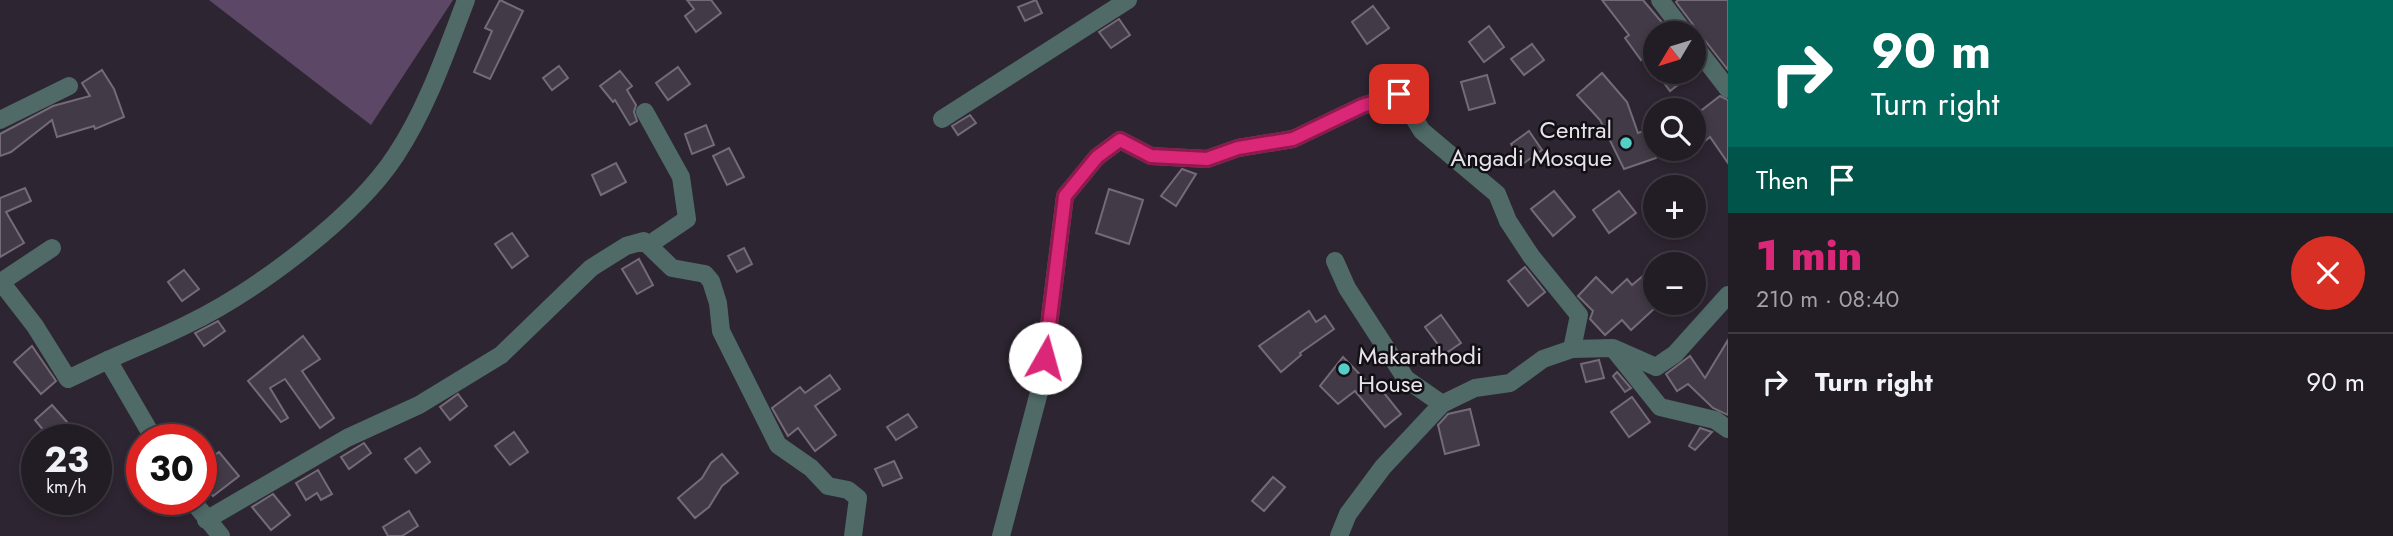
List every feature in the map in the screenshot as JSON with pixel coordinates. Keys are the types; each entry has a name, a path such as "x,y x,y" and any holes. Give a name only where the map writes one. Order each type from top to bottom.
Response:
{"street":[{"path":"52,248 0,282 35,326 68,379 188,324 247,289 341,216 396,156 435,80 466,0"},
{"path":"942,119 1128,0"},
{"path":"1660,0 1676,21"},
{"path":"1706,61 1728,89"},
{"path":"0,120 69,86"},
{"path":"1001,536 1042,381 1065,196 1097,157 1120,140 1151,156 1207,159 1238,148 1293,139 1362,106 1399,94 1422,131 1497,194 1508,221 1531,256 1579,316 1572,349"},
{"path":"645,113 681,177 687,219 650,244"},
{"path":"206,520 347,438 419,405 492,361 590,268 636,241 650,244 672,268 705,274 711,281 718,303 721,331 778,445 811,468 828,486 848,491 858,498 853,536"},
{"path":"1335,261 1347,288 1406,379 1442,404"},
{"path":"1339,536 1348,514 1383,467 1442,404 1475,388 1510,383 1543,359 1572,349 1613,348 1656,367 1675,354 1728,295"},
{"path":"1613,348 1660,407 1715,420 1728,429"},
{"path":"108,360 145,424"},
{"path":"202,515 221,536"}],"shaded area":[{"path":"209,0 453,0 371,125"}],"building":[{"path":"500,0 523,11 490,79 474,72 492,31 485,28"},
{"path":"687,0 711,0 721,13 696,32 685,16 694,9"},
{"path":"1036,0 1042,13 1025,21 1018,7"},
{"path":"1602,0 1643,0 1661,21 1643,21 1641,60 1625,38 1629,35"},
{"path":"1728,0 1728,70 1706,42 1706,21 1690,21 1676,2"},
{"path":"1373,6 1389,28 1367,44 1352,22"},
{"path":"1119,19 1130,35 1111,48 1099,32"},
{"path":"1489,26 1504,47 1484,62 1469,42"},
{"path":"1532,44 1544,60 1524,75 1511,59"},
{"path":"559,66 568,78 552,90 543,78"},
{"path":"678,67 690,84 668,100 656,83"},
{"path":"102,70 114,89 124,117 95,129 94,126 57,137 52,120 11,152 0,156 0,134 53,106 90,96 82,83"},
{"path":"620,71 632,86 627,90 636,105 634,112 637,121 630,125 615,100 613,102 600,86"},
{"path":"1602,73 1627,102 1638,133 1643,131 1643,161 1647,161 1624,169 1600,120 1577,95"},
{"path":"1487,75 1495,103 1469,110 1461,82"},
{"path":"1665,84 1679,84 1670,91"},
{"path":"1720,96 1728,100 1728,163 1710,137 1706,140 1706,107"},
{"path":"970,115 976,123 958,135 952,126"},
{"path":"706,125 714,145 692,154 685,134"},
{"path":"1529,131 1542,150 1524,163 1511,144"},
{"path":"729,148 744,177 727,185 713,156"},
{"path":"616,163 626,182 601,195 592,175"},
{"path":"1182,169 1196,174 1176,206 1161,196"},
{"path":"25,188 31,201 6,212 24,243 0,257 0,198"},
{"path":"1109,189 1143,200 1129,244 1096,233"},
{"path":"1554,191 1575,217 1553,236 1531,209"},
{"path":"1619,191 1636,213 1609,233 1593,210"},
{"path":"512,233 528,256 512,268 495,244"},
{"path":"744,248 752,264 737,272 728,256"},
{"path":"639,259 653,285 637,294 622,269"},
{"path":"1525,267 1545,292 1528,306 1508,281"},
{"path":"184,270 199,289 182,301 168,282"},
{"path":"1643,276 1643,315 1647,315 1631,330 1622,320 1605,335 1590,319 1593,311 1578,296 1596,277 1612,293 1627,279 1632,285"},
{"path":"1309,311 1316,322 1325,316 1334,329 1300,353 1301,355 1281,372 1259,346"},
{"path":"1441,315 1461,343 1445,354 1425,327"},
{"path":"218,321 225,331 204,346 195,333"},
{"path":"303,336 320,359 302,371 334,418 320,428 285,379 270,388 288,418 281,422 248,381"},
{"path":"1728,340 1728,415 1713,408 1688,384 1677,391 1666,374 1690,356 1705,378"},
{"path":"32,346 56,381 41,394 14,362"},
{"path":"1343,357 1376,391 1380,388 1401,414 1385,427 1355,391 1338,404 1320,386"},
{"path":"1599,360 1604,378 1586,382 1581,364"},
{"path":"1617,372 1631,388 1625,392 1613,376"},
{"path":"830,375 840,389 815,406 836,435 815,451 798,428 788,436 772,408 800,387 805,393"},
{"path":"458,394 467,406 450,420 440,407"},
{"path":"1632,397 1650,422 1629,437 1611,412"},
{"path":"52,405 67,422 38,424 35,420"},
{"path":"1470,409 1479,445 1445,454 1438,425 1448,414"},
{"path":"908,414 917,427 896,440 887,427"},
{"path":"1700,428 1712,432 1695,450 1689,446"},
{"path":"514,432 528,452 510,465 495,446"},
{"path":"364,443 371,453 349,469 341,457"},
{"path":"420,448 430,462 416,473 405,459"},
{"path":"219,452 239,476 217,493"},
{"path":"722,454 738,473 722,486 709,507 695,518 678,498 702,478 711,463"},
{"path":"894,461 902,478 883,486 875,469"},
{"path":"318,470 332,494 321,500 317,493 306,500 296,483"},
{"path":"1273,477 1285,487 1264,511 1252,501"},
{"path":"273,494 290,515 271,530 252,507"},
{"path":"409,511 418,526 402,536 388,536 383,527"}],"place":[{"name":"Central Angadi Mosque","path":"1626,143"},
{"name":"Makarathodi House","path":"1344,369"}],"route":[{"path":"1045,358 1065,196 1097,157 1120,140 1151,156 1207,159 1238,148 1293,139 1362,106 1399,94"}]}
